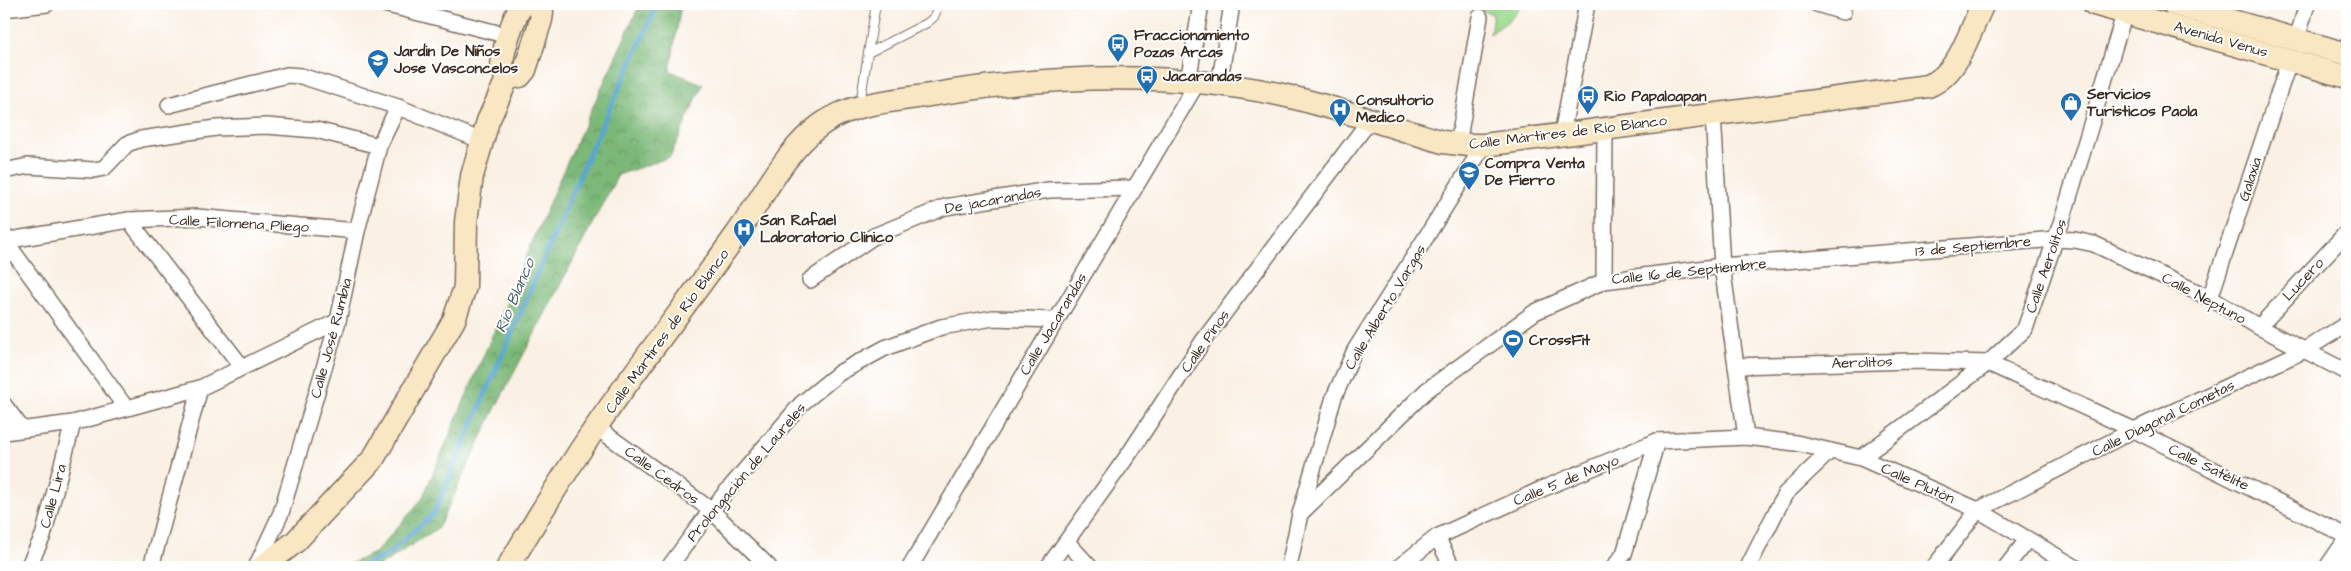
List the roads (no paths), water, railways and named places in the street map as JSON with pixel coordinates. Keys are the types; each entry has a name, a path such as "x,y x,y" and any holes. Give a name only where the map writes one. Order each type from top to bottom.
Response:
{"main road":[{"path":"524,4 518,10 500,64 508,76 516,77 526,70 542,20 540,8 535,4"},
{"name":"Calle Mártires de Río Blanco","path":"508,567 542,509 596,427 804,138 826,121 860,106 967,89 1092,78 1192,82 1295,98 1443,142 1484,145 1919,88 1934,84 1947,75 1952,68 1982,4"},
{"name":"Avenida Venus","path":"2094,4 2126,8 2294,49 2347,54"},
{"name":"Avenida Venus","path":"2173,4 2294,49 2347,77"},
{"path":"262,567 295,542 373,459 454,320 465,287 468,200 482,141 508,76"}],"street":[{"path":"8,7 48,4"},
{"path":"1192,82 1201,4"},
{"path":"1220,86 1232,4"},
{"path":"1562,134 1587,4"},
{"path":"1817,4 1844,12"},
{"name":"Galaxia","path":"2210,298 2294,49 2307,4"},
{"path":"393,5 509,36"},
{"name":"Calle Aerolitos","path":"1861,458 1988,363 2025,329 2056,239 2126,8"},
{"path":"1458,144 1480,17"},
{"path":"169,105 287,75 301,76 398,107 482,141"},
{"name":"Calle Jacarandas","path":"910,567 1054,320 1134,188 1192,82"},
{"name":"Calle José Rumbia","path":"256,567 281,514 338,321 357,231 379,146 398,107"},
{"path":"1713,114 1722,266 1746,437"},
{"name":"Calle Pinos","path":"1048,567 1068,542 1131,451 1203,341 1370,120"},
{"path":"4,171 28,166 94,170 104,168 128,144 141,139 216,128 266,126 316,130 379,146"},
{"path":"1604,128 1604,281"},
{"name":"Calle Alberto Vargas","path":"1289,567 1300,514 1334,397 1355,350 1484,145"},
{"name":"De jacarandas","path":"810,280 874,236 945,207 1048,190 1134,188"},
{"name":"Calle Filomena Pliego","path":"4,240 129,220 197,217 357,231"},
{"path":"129,220 242,367"},
{"name":"Lucero","path":"2259,327 2347,232"},
{"name":"13 de Septiembre","path":"1891,254 2056,239"},
{"name":"Calle Neptuno","path":"2056,239 2094,244 2210,298 2302,351 2347,372"},
{"path":"4,240 126,408"},
{"name":"Calle 16 de Septiembre","path":"1300,514 1426,390 1535,312 1604,281 1722,266 1891,254"},
{"name":"Prolongación de Laureles","path":"669,567 711,510 801,404 839,373 885,348 941,328 993,318 1054,320"},
{"path":"4,432 73,423 200,388 338,321"},
{"name":"Calle Diagonal Cometas","path":"1978,510 2134,430 2302,351 2347,324"},
{"name":"Aerolitos","path":"1736,366 1912,361 1988,363"},
{"name":"Calle Satélite","path":"1988,363 2134,430 2347,537"},
{"path":"152,567 200,388"},
{"path":"4,405 22,429"},
{"name":"Calle Lira","path":"28,567 43,536 73,423"},
{"name":"Calle Cedros","path":"596,427 711,510 769,567"},
{"name":"Calle Plutón","path":"1746,437 1796,443 1861,458 1978,510 2075,567"},
{"name":"Calle 5 de Mayo","path":"1399,567 1437,537 1542,489 1657,441 1746,437"},
{"path":"1614,567 1624,554 1657,441"},
{"path":"1748,567 1785,494 1830,451"},
{"path":"1934,567 1978,510"},
{"path":"1437,537 1452,567"},
{"path":"2327,567 2347,537"},
{"path":"2006,567 2027,540"},
{"path":"1068,542 1090,567"}],"lane":[{"path":"860,106 876,4"},
{"path":"868,53 928,23 934,17 939,4"}],"waterway":[{"name":"Río Blanco","path":"360,567 387,555 434,513 592,147 658,4"}],"place":[{"name":"Fraccionamiento Pozas Arcas","path":"1118,63"},
{"name":"Jardin De Niños Jose Vasconcelos","path":"378,79"},
{"name":"Jacarandas","path":"1147,95"},
{"name":"Rio Papaloapan","path":"1588,115"},
{"name":"Servicios Turisticos Paola","path":"2071,122"},
{"name":"Consultorio Medico","path":"1340,128"},
{"name":"Compra Venta De Fierro","path":"1469,191"},
{"name":"San Rafael Laboratorio Clinico","path":"744,248"},
{"name":"CrossFit","path":"1513,359"}]}
